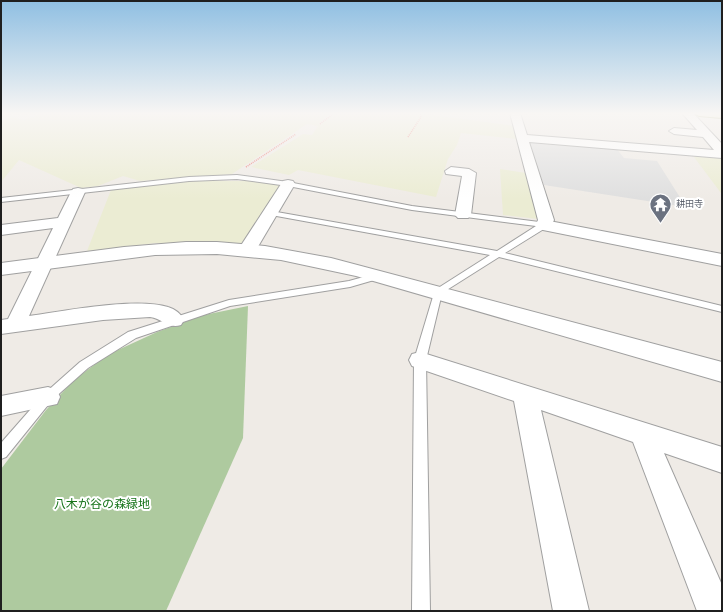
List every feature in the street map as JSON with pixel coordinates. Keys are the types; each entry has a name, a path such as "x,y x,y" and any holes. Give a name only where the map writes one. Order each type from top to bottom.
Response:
{"street":[{"path":"523,142 546,220 544,225 722,260"},
{"path":"573,142 722,152"},
{"path":"713,142 722,152"},
{"path":"451,171 469,173 463,214"},
{"path":"247,250 288,184"},
{"path":"8,326 44,263 78,192"},
{"path":"1,230 63,222"},
{"path":"1,269 153,250 247,250 330,263 722,372"},
{"path":"8,326 103,313 150,310 163,312 174,320"},
{"path":"420,360 722,460"},
{"path":"526,394 571,611"},
{"path":"1,406 48,397"},
{"path":"643,434 715,611"}],"lane":[{"path":"1,200 189,179 231,177 288,184 412,208 544,225"},
{"path":"271,213 498,254 722,309"},
{"path":"421,611 420,360 438,292 544,225"},
{"path":"1,453 48,397 84,365 132,335 229,303 350,284 379,276"}],"path":[{"path":"231,177 285,142"}],"green space":[{"path":"1,142 281,142 232,174 140,181 123,176 98,186 81,188 19,160 1,182"},
{"path":"291,142 458,142 448,159 436,197 298,170 289,175 251,167"},
{"path":"691,153 722,156 722,194 721,193"},
{"path":"500,169 526,173 538,219 503,215"},
{"path":"190,181 248,181 278,184 280,186 243,243 156,243 87,251 111,190"},
{"name":"八木が谷の森緑地","path":"248,306 243,438 166,611 1,611 1,469 46,410 73,381 107,355 157,332 204,315"}],"shaded area":[{"path":"528,142 544,142 616,148 624,158 657,161 686,207 544,185"}],"place":[{"name":"耕田寺","path":"660,224"}]}
